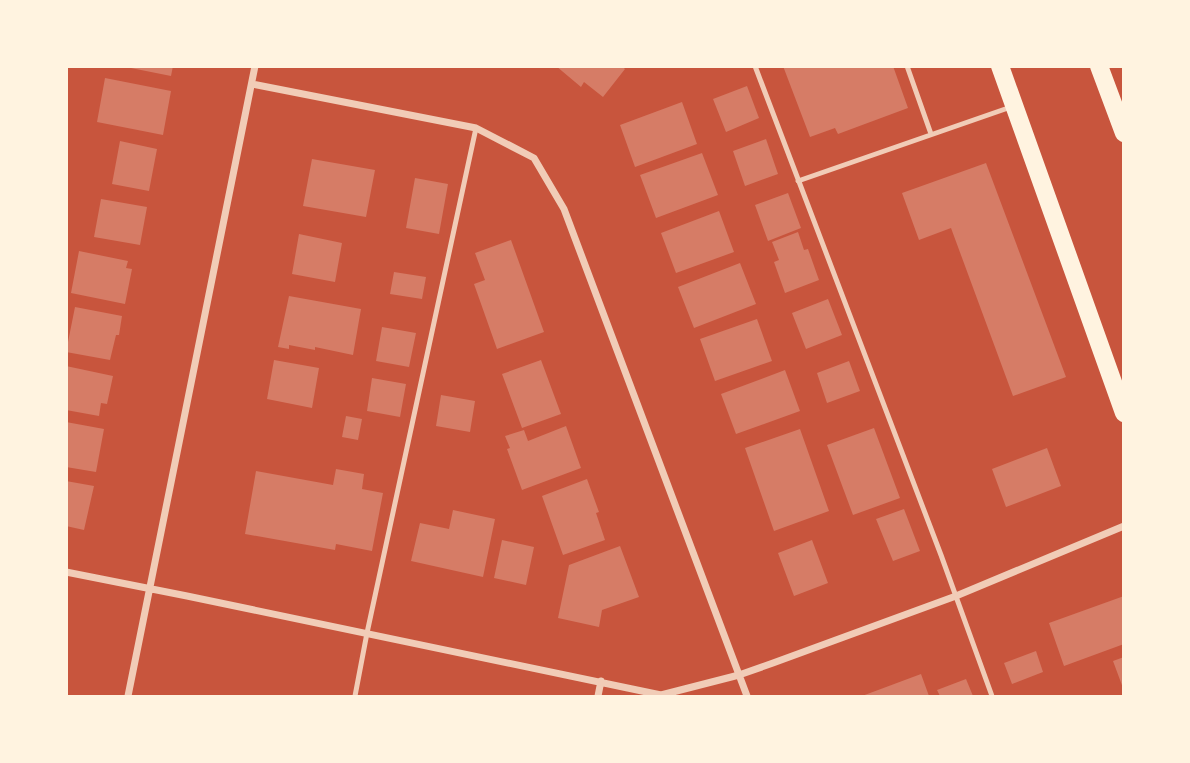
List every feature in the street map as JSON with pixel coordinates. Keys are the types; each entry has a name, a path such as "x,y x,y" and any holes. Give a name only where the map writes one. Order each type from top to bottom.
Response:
{"main road":[{"path":"1000,66 1124,413"},
{"path":"1100,66 1124,133"}],"street":[{"path":"128,696 255,66"},
{"path":"252,84 477,128 534,158 564,209 747,696"},
{"path":"66,572 661,695 739,675 956,596 1124,527"},
{"path":"598,696 601,681"}],"lane":[{"path":"755,66 992,696"},
{"path":"907,66 931,134"},
{"path":"798,181 1014,106"},
{"path":"355,696 477,128"}],"building":[{"path":"131,66 173,66 171,76"},
{"path":"556,66 622,66 625,69 603,97 584,82 581,87"},
{"path":"783,66 893,66 908,108 838,134 835,128 810,137"},
{"path":"105,78 171,91 163,135 97,122"},
{"path":"747,86 759,118 726,132 713,99"},
{"path":"682,102 697,144 635,167 620,125"},
{"path":"766,139 778,174 745,186 733,151"},
{"path":"120,141 157,149 149,191 112,184"},
{"path":"702,153 718,195 656,218 640,175"},
{"path":"312,159 375,170 366,217 303,206"},
{"path":"986,163 1066,377 1013,396 951,228 919,240 902,193"},
{"path":"415,178 448,184 439,234 406,228"},
{"path":"788,193 801,228 768,241 755,205"},
{"path":"101,199 147,207 140,245 94,237"},
{"path":"719,211 734,252 676,273 661,233"},
{"path":"798,232 804,250 808,249 819,280 785,293 774,262 779,260 772,242"},
{"path":"299,234 342,243 335,282 292,274"},
{"path":"511,240 544,332 497,349 474,284 485,280 475,253"},
{"path":"79,251 128,261 126,268 132,269 125,304 71,293"},
{"path":"740,263 756,304 694,328 678,287"},
{"path":"394,272 426,277 422,299 390,294"},
{"path":"289,296 361,309 353,355 315,347 315,350 289,345 289,349 278,347"},
{"path":"828,299 842,335 806,349 792,313"},
{"path":"75,307 122,316 119,335 116,335 110,360 66,352"},
{"path":"757,319 772,361 715,381 700,339"},
{"path":"382,327 416,333 409,367 376,361"},
{"path":"274,360 319,368 312,408 267,399"},
{"path":"541,360 561,414 522,428 502,374"},
{"path":"849,361 860,391 827,403 817,373"},
{"path":"66,366 113,376 107,404 101,403 99,416 66,410"},
{"path":"785,370 800,411 736,434 721,394"},
{"path":"372,378 406,384 400,417 367,411"},
{"path":"441,395 475,401 470,432 436,426"},
{"path":"346,416 362,419 358,440 342,437"},
{"path":"66,422 104,429 96,472 66,467"},
{"path":"566,426 581,468 522,490 505,436 524,430 528,441"},
{"path":"874,428 900,498 853,515 827,445"},
{"path":"800,429 829,511 774,531 745,448"},
{"path":"1047,448 1061,486 1006,507 992,469"},
{"path":"336,469 364,474 362,489 383,493 372,551 336,544 335,550 245,534 256,471 333,485"},
{"path":"587,479 599,512 596,513 605,540 563,555 542,496"},
{"path":"66,481 94,486 84,530 66,526"},
{"path":"904,509 920,551 893,561 876,519"},
{"path":"453,510 495,519 483,577 411,561 420,523 449,529"},
{"path":"502,540 534,547 526,585 494,578"},
{"path":"812,540 828,583 794,596 778,553"},
{"path":"620,546 639,597 602,610 599,627 558,618 569,565"},
{"path":"1124,596 1124,644 1064,666 1049,623"},
{"path":"1036,651 1043,672 1012,684 1004,663"},
{"path":"1124,657 1124,688 1123,688 1113,661"},
{"path":"921,674 929,696 862,696"},
{"path":"966,679 973,696 940,696 937,690"}]}
